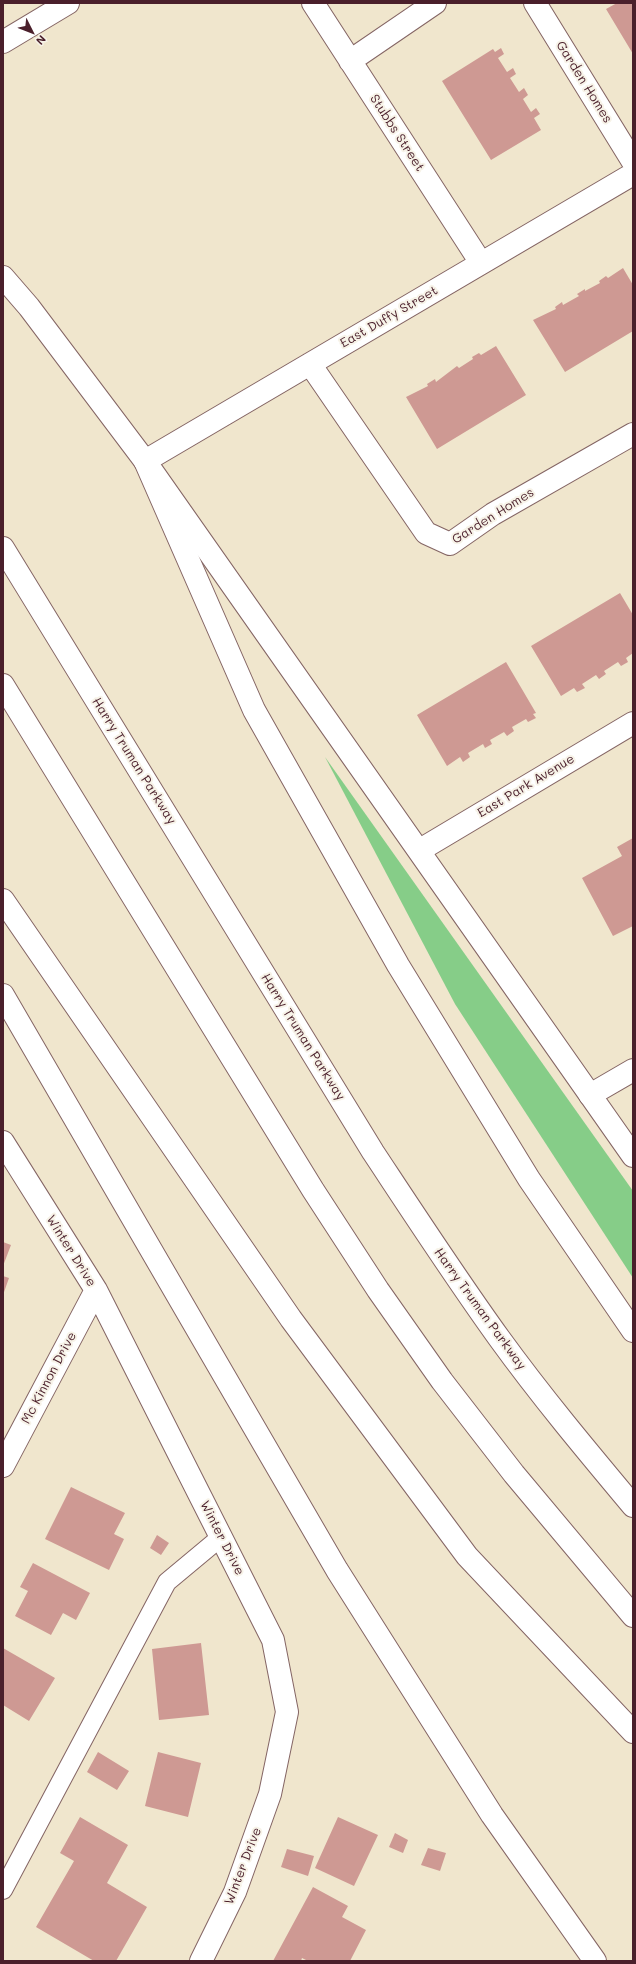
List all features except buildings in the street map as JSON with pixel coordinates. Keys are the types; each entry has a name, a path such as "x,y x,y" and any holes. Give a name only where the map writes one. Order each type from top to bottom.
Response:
{"main road":[{"path":"3,42 68,3"},
{"name":"Stubbs Street","path":"313,3 481,263"},
{"path":"350,60 435,3"},
{"name":"Garden Homes","path":"535,3 633,162"},
{"name":"East Duffy Street","path":"145,461 633,174"},
{"path":"3,277 29,307 145,461 420,850 633,1156"},
{"name":"Garden Homes","path":"310,364 426,533 450,544 493,514 633,434"},
{"path":"145,461 254,710 398,965 529,1179 633,1331"},
{"name":"Harry Truman Parkway","path":"3,548 373,1152 437,1249 505,1345 570,1430 633,1506"},
{"path":"3,685 313,1190 378,1290 442,1381 514,1474 633,1616"},
{"name":"East Park Avenue","path":"420,850 633,723"},
{"path":"3,900 291,1319 467,1556 633,1732"},
{"path":"3,994 337,1570 492,1815 595,1961"},
{"path":"590,1095 633,1070"},
{"name":"Winter Drive","path":"3,1142 96,1290 274,1640 287,1712 270,1794 235,1892 201,1961"},
{"name":"Mc Kinnon Drive","path":"3,1466 96,1290"}],"lane":[{"path":"3,1890 167,1582 221,1537"}],"green space":[{"path":"325,757 633,1191 633,1278 455,1004"}]}
